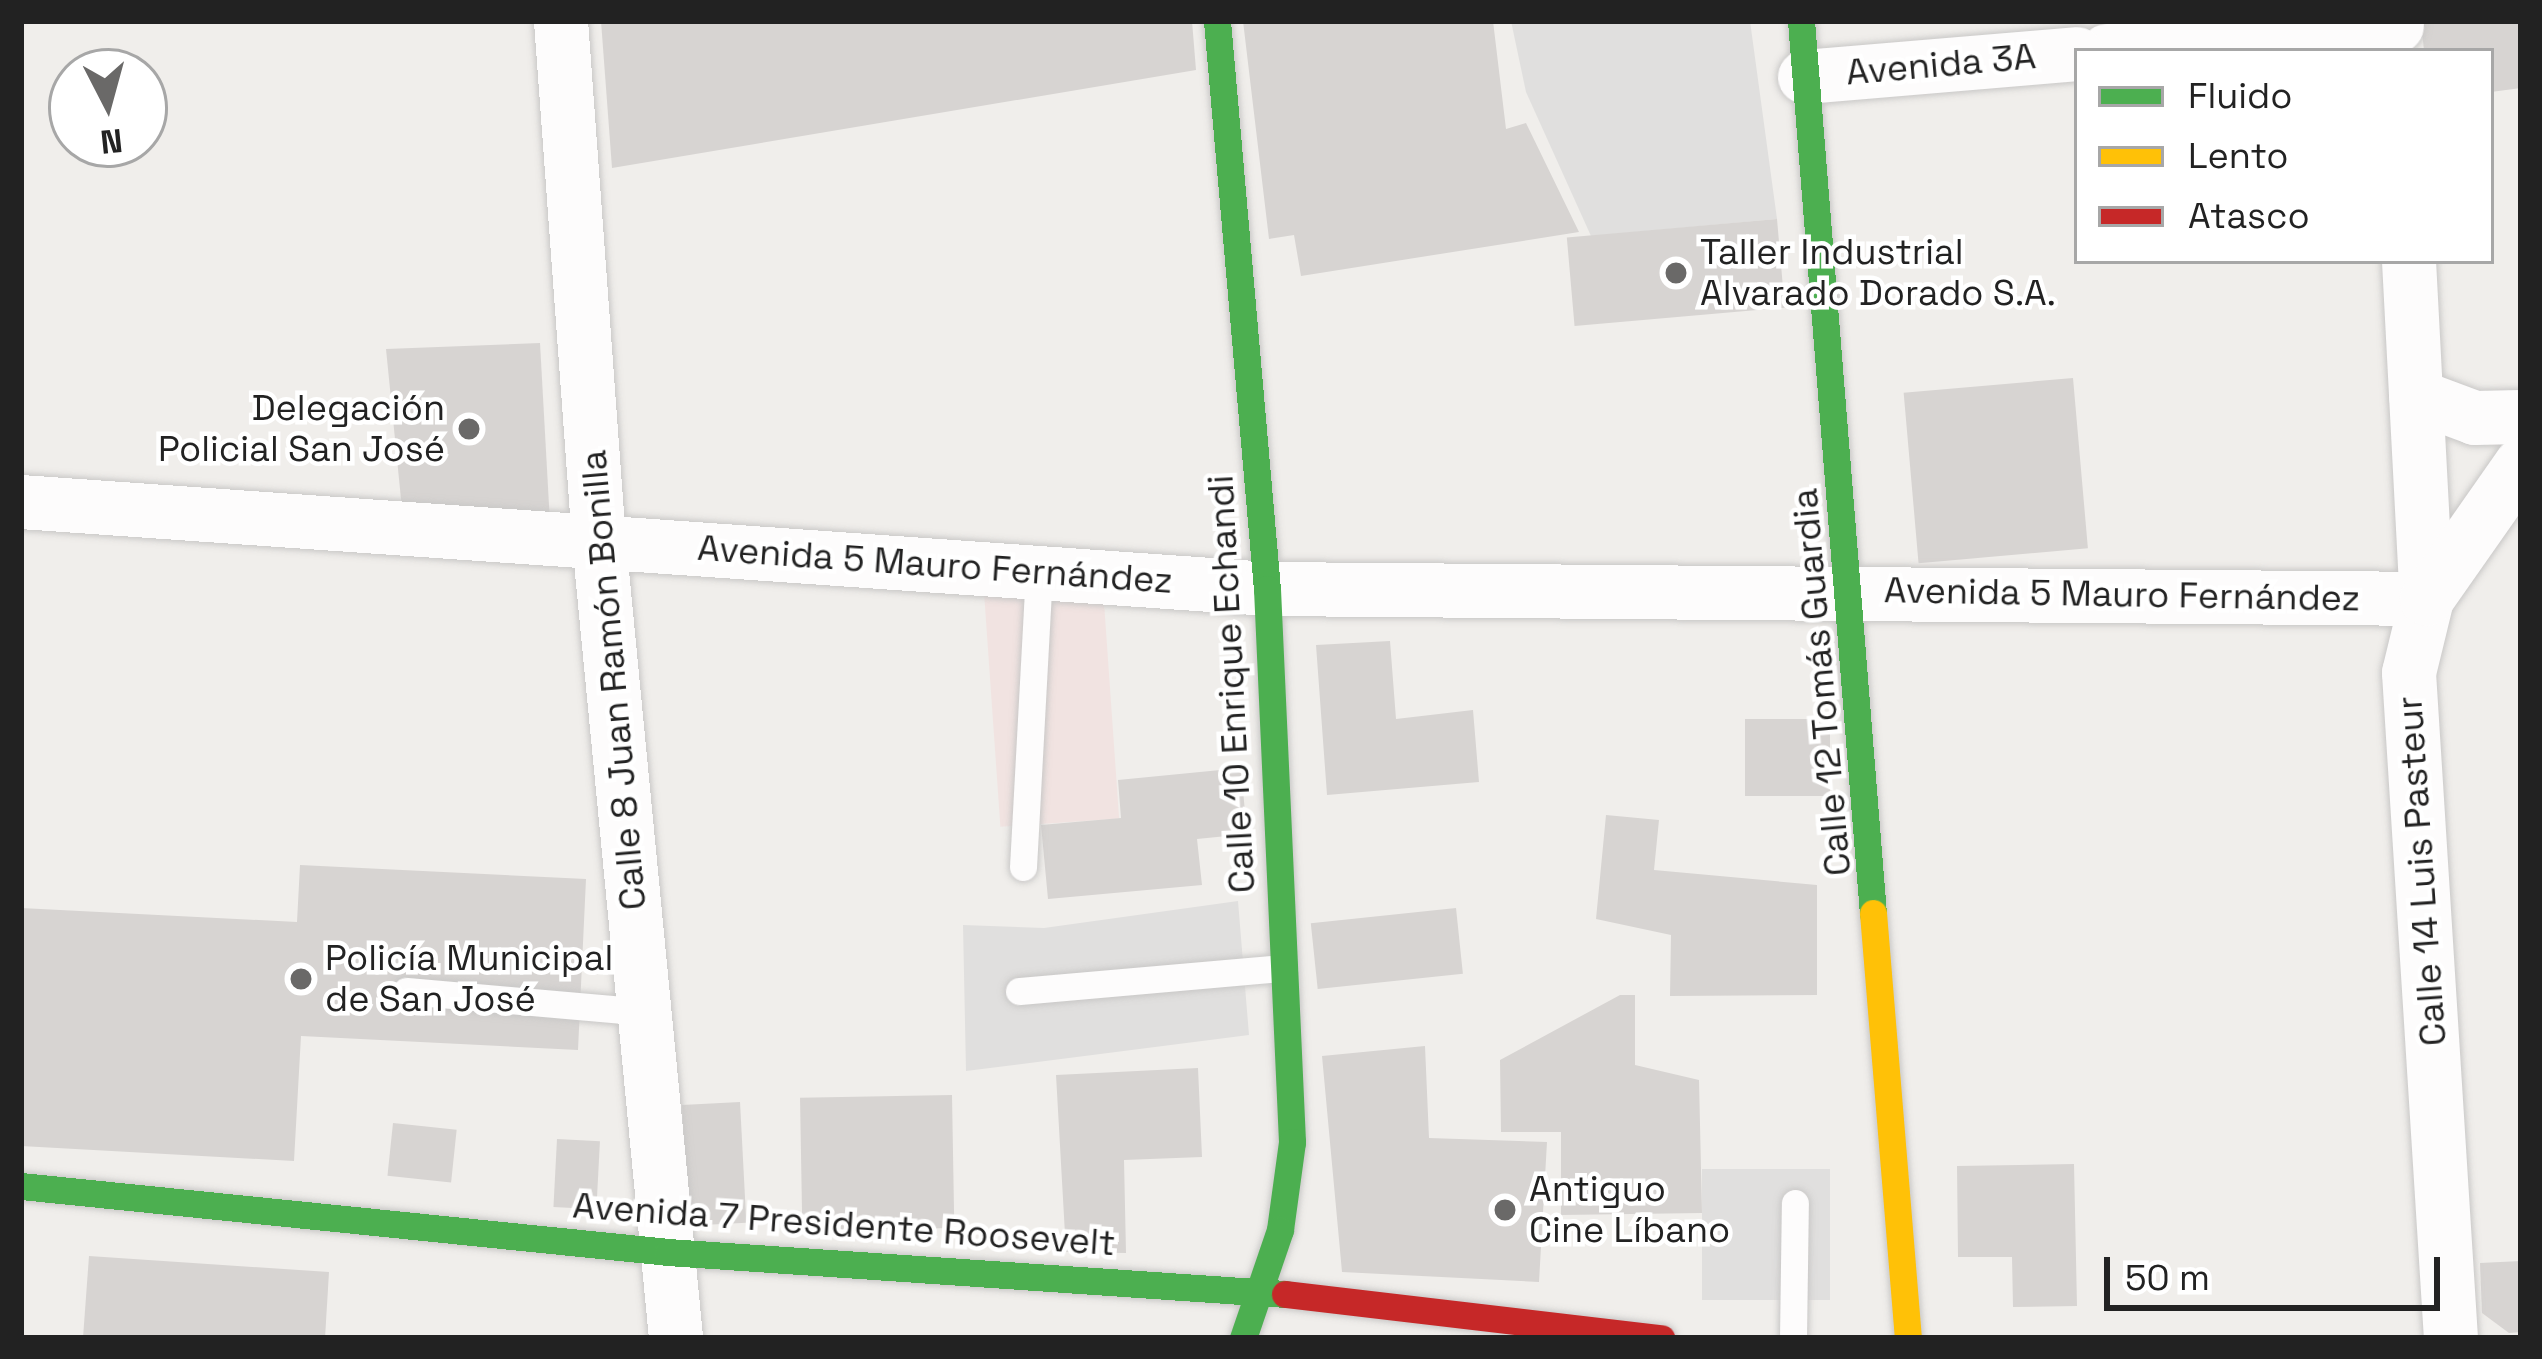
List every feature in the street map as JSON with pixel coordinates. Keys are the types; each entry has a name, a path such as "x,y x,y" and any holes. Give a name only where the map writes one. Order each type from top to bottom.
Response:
{"street":[{"name":"Calle 8 Juan Ramón Bonilla","path":"561,21 599,541 676,1338"},
{"name":"Calle 10 Enrique Echandi","path":"1217,21 1267,589 1290,1176 1243,1338"},
{"name":"Calle 12 Tomás Guardia","path":"1801,21 1853,592 1908,1338"},
{"path":"2155,48 2397,33"},
{"name":"Avenida 3A","path":"1805,76 2074,53"},
{"name":"Calle 14 Luis Pasteur","path":"2409,264 2427,599 2409,673 2451,1338"},
{"path":"2416,397 2475,418 2521,417"},
{"path":"2427,599 2521,465"},
{"name":"Avenida 5 Mauro Fernández","path":"21,502 1267,589 2427,599"},
{"name":"Avenida 7 Presidente Roosevelt","path":"21,1186 668,1252 1260,1291 1661,1338"}],"lane":[{"path":"1023,867 1039,573"},
{"path":"1019,991 1284,968"},
{"path":"406,991 644,1012"},
{"path":"1792,1338 1795,1203"}],"shaded area":[{"path":"1511,21 1750,21 1777,219 1591,236 1526,92"},
{"path":"1103,588 1119,818 1000,827 984,596"},
{"path":"1238,901 1249,1035 966,1071 963,925 1044,928"},
{"path":"1702,1169 1830,1169 1830,1300 1702,1300"}],"building":[{"path":"601,21 1192,21 1196,70 612,168"},
{"path":"1243,21 1493,21 1506,129 1526,123 1579,232 1301,276 1294,235 1269,239"},
{"path":"2421,21 2521,21 2521,88 2494,92 2494,48 2424,48"},
{"name":"Taller Industrial Alvarado Dorado S.A.","path":"1777,219 1785,308 1575,326 1567,237"},
{"name":"Delegación Policial San José","path":"540,343 550,523 402,509 386,349"},
{"path":"2073,378 2088,548 1919,563 1904,393"},
{"path":"1390,641 1396,719 1473,710 1479,782 1327,795 1316,645"},
{"path":"1745,719 1830,719 1830,796 1745,796"},
{"path":"1241,768 1247,834 1197,839 1202,885 1048,899 1041,825 1121,818 1118,780"},
{"path":"1606,815 1659,820 1654,870 1817,885 1817,995 1670,996 1671,935 1596,919"},
{"name":"Policía Municipal de San José","path":"300,865 586,879 578,1050 301,1036 294,1161 21,1146 21,908 297,922"},
{"path":"1456,908 1463,974 1318,989 1311,923"},
{"path":"1620,995 1635,995 1635,1065 1699,1080 1702,1213 1561,1215 1561,1132 1501,1132 1500,1060"},
{"path":"1425,1046 1429,1138 1547,1142 1539,1282 1342,1272 1322,1056"},
{"path":"1198,1068 1202,1157 1124,1160 1126,1253 1066,1252 1056,1075"},
{"path":"952,1095 954,1228 802,1231 800,1098"},
{"path":"740,1102 746,1223 688,1226 682,1105"},
{"path":"393,1123 457,1130 451,1182 387,1176"},
{"path":"557,1139 600,1141 596,1209 553,1207"},
{"path":"2074,1164 2077,1306 2013,1307 2012,1257 1958,1257 1957,1166"},
{"path":"89,1256 329,1272 325,1338 83,1338"},
{"path":"2521,1261 2521,1332 2509,1333 2482,1313 2480,1263"}],"traffic: fast":[{"path":"1217,21 1267,589 1292,1142 1280,1230 1243,1338"},
{"path":"1801,21 1873,913"},
{"path":"21,1186 668,1252 1285,1294"}],"traffic: slow":[{"path":"1873,913 1908,1338"}],"traffic: jam":[{"path":"1285,1294 1661,1338"}],"place":[{"name":"Taller Industrial Alvarado Dorado S.A.","path":"1676,273"},
{"name":"Delegación Policial San José","path":"469,429"},
{"name":"Policía Municipal de San José","path":"301,979"},
{"name":"Antiguo Cine Líbano","path":"1505,1210"}]}
